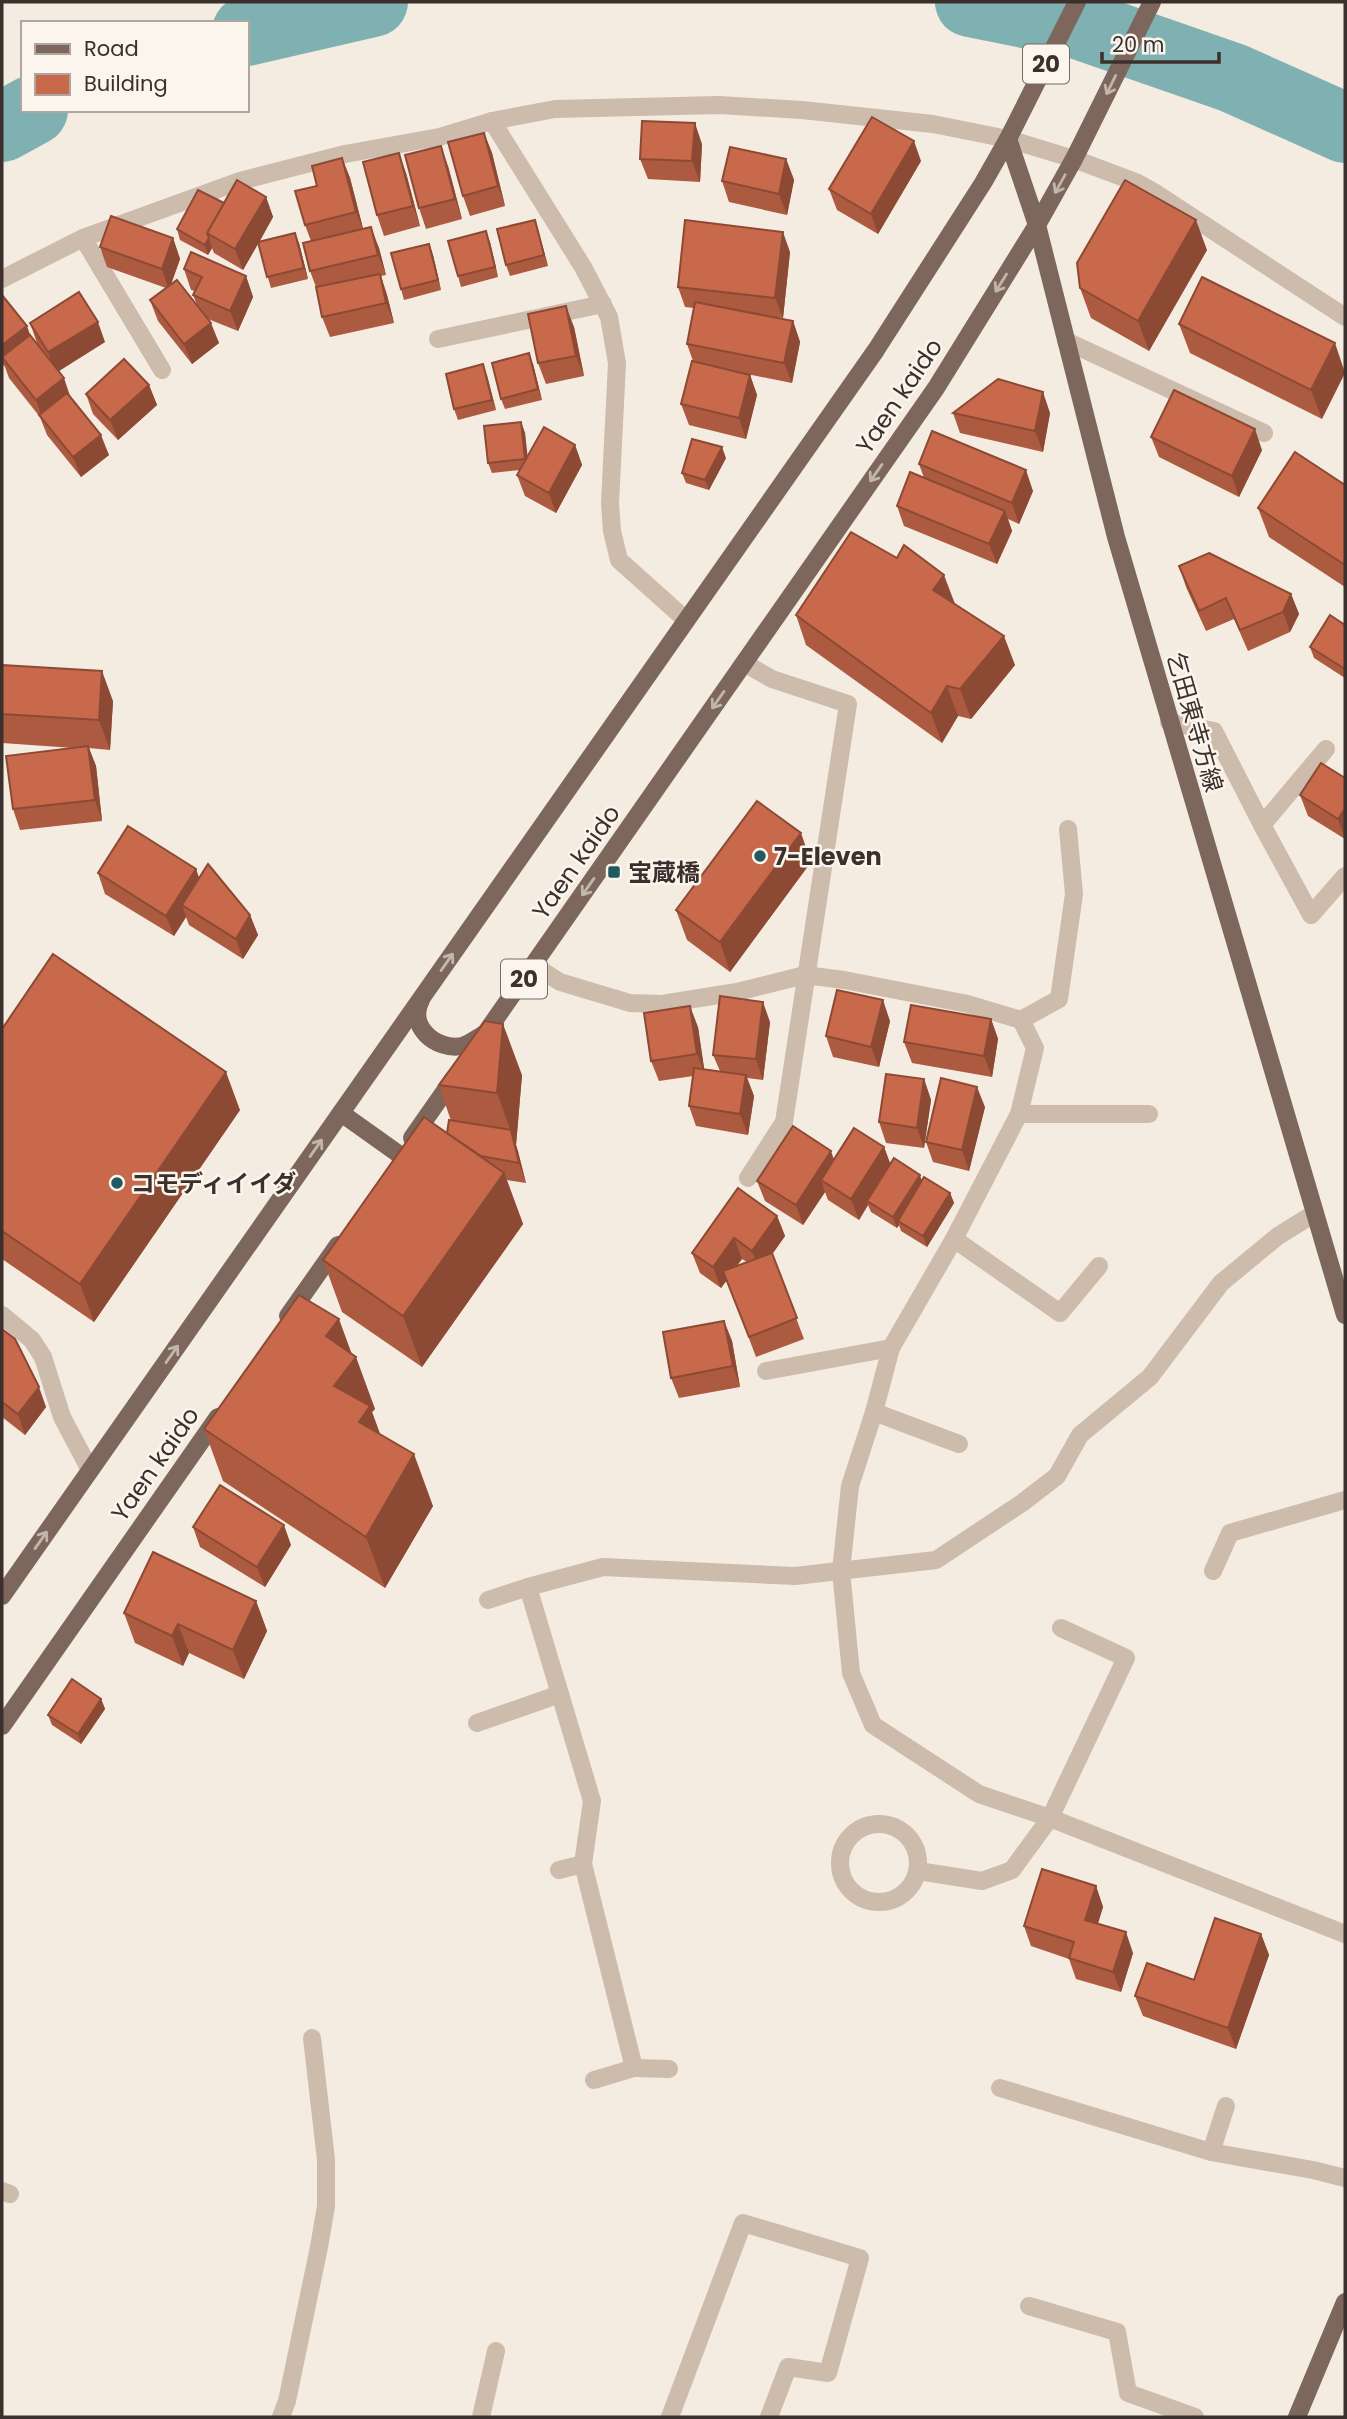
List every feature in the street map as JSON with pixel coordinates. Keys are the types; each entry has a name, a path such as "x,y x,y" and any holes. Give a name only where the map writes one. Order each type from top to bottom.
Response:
{"main road":[{"name":"Yaen kaido","path":"2,1596 876,350 983,183 1077,2"},
{"name":"Yaen kaido","path":"341,1113 397,1161 936,388 1037,225 1074,159 1152,2"},
{"name":"乞田東寺方線","path":"1011,132 1116,537 1345,1315"},
{"path":"425,994 416,1009 427,1038 448,1046 464,1045 486,1033"},
{"path":"277,1333 347,1231"},
{"name":"Yaen kaido","path":"2,1726 229,1400"},
{"path":"1297,2417 1345,2302"}],"street":[{"path":"2,279 83,238 240,181 345,154 439,137 492,121 555,109 719,105 802,110 1011,132 1138,183 1345,317"},
{"path":"492,121 583,267 609,317 617,363 610,503 612,531 619,560 686,620"},
{"path":"83,238 162,370"},
{"path":"438,339 603,304"},
{"path":"1066,341 1264,433"},
{"path":"744,663 772,679 848,704 784,1122 748,1178"},
{"path":"1169,722 1214,731 1311,915 1345,876"},
{"path":"1262,825 1326,749"},
{"path":"533,965 560,982 631,1003 662,1004 737,992 805,975 968,1004 1021,1020 1059,999 1074,894 1068,829"},
{"path":"1021,1020 1035,1048 1019,1114 954,1239 891,1348 850,1486 841,1571 851,1673 873,1725 979,1794 1050,1818 1345,1934"},
{"path":"1019,1114 1149,1114"},
{"path":"488,1600 603,1567 795,1576 936,1560 1022,1503 1057,1476 1080,1435 1150,1377 1222,1283 1278,1236 1315,1213"},
{"path":"954,1239 1060,1313 1098,1266"},
{"path":"2,1315 32,1340 43,1357 62,1417 90,1470"},
{"path":"766,1371 891,1348"},
{"path":"874,1412 959,1444"},
{"path":"1213,1571 1230,1533 1345,1500"},
{"path":"528,1587 592,1801 583,1864 634,2068"},
{"path":"918,1871 982,1881 1012,1870 1050,1818 1126,1658 1061,1629"},
{"path":"477,1723 560,1695"},
{"path":"885,1824 897,1828 915,1846 918,1871 913,1883 893,1899 867,1900 856,1894 847,1884 841,1872 840,1860 850,1836 861,1828 885,1824"},
{"path":"559,1870 583,1864"},
{"path":"281,2417 320,2247 326,2206 326,2160 312,2038"},
{"path":"594,2080 634,2068 670,2069"},
{"path":"1000,2088 1211,2152 1345,2178"},
{"path":"1211,2152 1226,2106"},
{"path":"670,2417 743,2223 860,2258 828,2373 788,2367 769,2417"},
{"path":"1029,2306 1117,2332 1128,2393 1195,2417"},
{"path":"481,2417 496,2351"}],"building":[{"path":"872,117 914,141 871,214 829,189"},
{"path":"642,121 695,123 692,161 640,159"},
{"path":"484,133 498,186 463,196 448,142"},
{"path":"441,146 455,199 419,208 405,155"},
{"path":"730,147 786,159 779,194 722,181"},
{"path":"399,153 413,206 377,215 363,162"},
{"path":"342,158 356,212 305,225 295,191 317,186 312,166"},
{"path":"237,180 266,197 235,249 207,233"},
{"path":"1125,180 1196,220 1138,321 1080,288 1077,263"},
{"path":"198,190 224,203 207,233 209,238 205,245 177,229"},
{"path":"111,216 173,238 162,269 100,247"},
{"path":"535,220 544,255 506,265 497,229"},
{"path":"685,220 783,232 775,298 678,287"},
{"path":"371,227 378,255 310,271 303,243"},
{"path":"486,231 495,267 458,276 448,241"},
{"path":"295,233 304,268 267,277 258,242"},
{"path":"429,244 438,280 401,289 391,253"},
{"path":"191,252 246,276 230,311 193,295 202,277 184,269"},
{"path":"380,274 386,303 322,317 316,287"},
{"path":"1202,277 1335,343 1311,390 1179,324"},
{"path":"177,280 211,323 184,344 150,300"},
{"path":"79,292 98,322 48,352 30,323"},
{"path":"2,295 27,326 2,345"},
{"path":"695,302 793,321 784,363 687,344"},
{"path":"566,306 576,356 538,363 528,314"},
{"path":"30,335 64,378 36,400 2,357"},
{"path":"529,353 538,389 501,399 492,363"},
{"path":"124,359 149,385 110,420 86,394"},
{"path":"692,361 750,375 739,418 681,404"},
{"path":"483,364 492,400 454,409 446,374"},
{"path":"998,379 1043,392 1035,431 953,413"},
{"path":"1174,390 1255,429 1232,476 1151,437"},
{"path":"67,393 101,435 73,457 39,415"},
{"path":"521,422 525,459 488,463 484,426"},
{"path":"544,427 575,445 549,493 517,475"},
{"path":"932,431 1026,470 1012,503 919,464"},
{"path":"692,439 722,447 705,480 682,473"},
{"path":"1295,452 1345,485 1345,565 1258,508"},
{"path":"910,472 1005,511 989,544 897,506"},
{"path":"851,532 897,558 904,545 944,575 933,590 1004,636 960,689 947,686 931,713 796,615"},
{"path":"1209,553 1291,594 1283,612 1240,630 1226,598 1199,611 1179,566"},
{"path":"1330,615 1345,625 1345,669 1310,647"},
{"path":"2,665 102,671 99,720 2,714"},
{"path":"88,746 95,800 13,809 6,756"},
{"path":"1321,763 1345,778 1345,809 1338,819 1300,795"},
{"path":"757,801 801,833 720,942 676,910"},
{"path":"128,826 196,869 166,916 98,873"},
{"path":"208,864 250,915 236,939 182,905"},
{"path":"53,954 226,1072 80,1284 2,1231 2,1029"},
{"path":"837,990 883,1000 871,1047 826,1036"},
{"path":"720,996 763,1002 756,1059 713,1055"},
{"path":"911,1005 991,1019 984,1056 904,1042"},
{"path":"690,1006 697,1054 651,1061 644,1013"},
{"path":"485,1021 503,1024 497,1093 439,1085"},
{"path":"694,1068 746,1075 740,1114 689,1106"},
{"path":"886,1074 924,1079 917,1128 879,1122"},
{"path":"941,1078 977,1087 962,1150 926,1142"},
{"path":"424,1117 504,1173 403,1316 323,1260"},
{"path":"449,1120 511,1130 519,1163 481,1156 447,1133"},
{"path":"793,1126 831,1151 796,1205 757,1181"},
{"path":"854,1128 884,1147 851,1199 821,1180"},
{"path":"894,1158 920,1175 893,1217 867,1201"},
{"path":"924,1177 950,1193 923,1236 898,1221"},
{"path":"738,1188 777,1216 752,1251 734,1238 713,1267 692,1253"},
{"path":"772,1253 797,1318 749,1337 723,1271"},
{"path":"299,1295 339,1319 326,1336 356,1357 334,1386 370,1406 359,1422 414,1454 366,1537 204,1429"},
{"path":"724,1321 733,1366 671,1378 663,1332"},
{"path":"2,1329 15,1339 39,1387 18,1414 2,1402"},
{"path":"220,1485 284,1525 257,1567 193,1527"},
{"path":"153,1552 256,1601 233,1650 178,1624 172,1636 124,1613"},
{"path":"72,1679 101,1699 78,1734 48,1715"},
{"path":"1042,1869 1096,1886 1085,1920 1126,1932 1113,1972 1069,1958 1074,1942 1024,1926"},
{"path":"1215,1918 1261,1934 1228,2028 1135,1996 1147,1963 1194,1980"}],"waterway":[{"path":"248,31 373,2"},
{"path":"970,2 1075,23 1233,78 1345,128"},
{"path":"2,127 29,112"}],"place":[{"name":"7-Eleven","path":"760,856"},
{"name":"宝蔵橋","path":"614,872"},
{"name":"コモディイイダ","path":"117,1183"}]}
